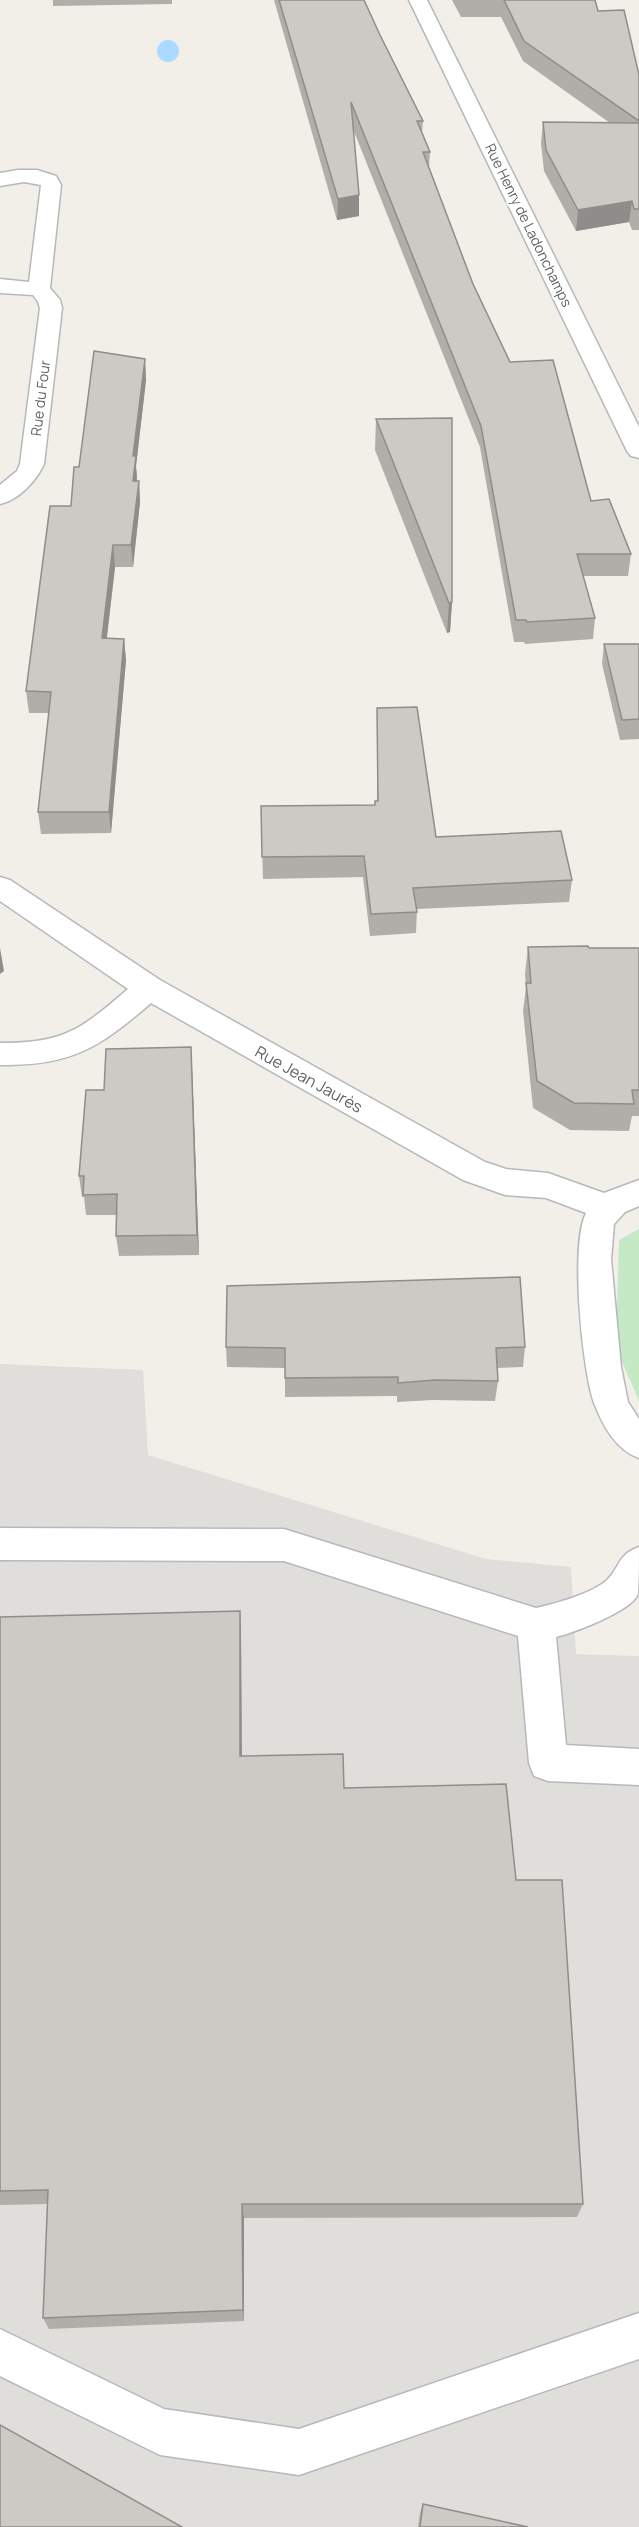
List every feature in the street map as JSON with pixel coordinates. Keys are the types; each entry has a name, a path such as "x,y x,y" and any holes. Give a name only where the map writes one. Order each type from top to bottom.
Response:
{"street":[{"name":"Rue Henry de Ladonchamps","path":"418,0 639,452"},
{"name":"Rue du Four","path":"0,180 10,177 36,176 49,180 51,185 39,289 49,300 51,308 32,464 27,475 0,497"},
{"path":"0,286 39,289"},
{"name":"Rue Jean Jaurès","path":"0,887 149,988 474,1171 505,1182 548,1186 608,1208"},
{"path":"0,1054 51,1052 72,1045 93,1034 149,988"},
{"path":"639,1193 622,1197 608,1208 597,1225 596,1256 603,1368 611,1401 625,1430 639,1443"},
{"path":"0,1544 284,1545 536,1625 567,1618 619,1592 639,1563"},
{"path":"536,1625 548,1763 639,1767"},
{"path":"0,2352 160,2432 299,2452 639,2336"}],"shaded area":[{"path":"0,1364 143,1370 148,1455 486,1559 571,1567 576,1654 639,1656 639,2527 0,2527"}],"green space":[{"path":"639,1229 639,1401 616,1347 619,1240"}],"water":[{"path":"168,40 176,43 179,51 176,59 168,62 160,59 157,51 160,43"}],"building":[{"path":"279,0 364,0 423,121 417,121 430,152 423,152 473,284 510,362 553,360 591,501 609,499 631,554 577,554 595,618 527,622 516,620 481,426 351,102 359,195 338,199"},
{"path":"504,0 595,0 598,11 624,10 639,75 639,121 524,41"},
{"path":"543,122 639,123 639,209 634,209 632,201 578,210 546,150"},
{"path":"94,351 145,359 133,456 136,456 133,481 139,481 131,545 113,545 102,638 124,639 109,812 38,812 51,692 26,691 50,506 71,506 74,467 79,467"},
{"path":"452,418 452,602 449,603 376,419"},
{"path":"604,644 639,644 639,719 622,720"},
{"path":"417,707 436,837 561,831 572,880 413,888 417,912 371,914 364,856 262,857 261,806 375,805 375,801 378,801 377,708"},
{"path":"588,946 589,948 639,948 639,1090 632,1090 634,1104 574,1103 537,1081 526,983 531,983 528,947"},
{"path":"191,1047 197,1235 116,1236 117,1194 83,1195 84,1176 79,1176 86,1090 104,1090 106,1049"},
{"path":"520,1277 525,1347 496,1348 498,1381 435,1380 398,1383 398,1377 285,1378 285,1348 226,1347 227,1286"},
{"path":"240,1611 240,1756 343,1754 344,1788 506,1784 516,1880 562,1880 583,2204 242,2204 243,2310 43,2318 48,2190 0,2191 0,1617"},
{"path":"0,2425 182,2527 0,2527"},
{"path":"423,2504 528,2527 420,2527"}]}
